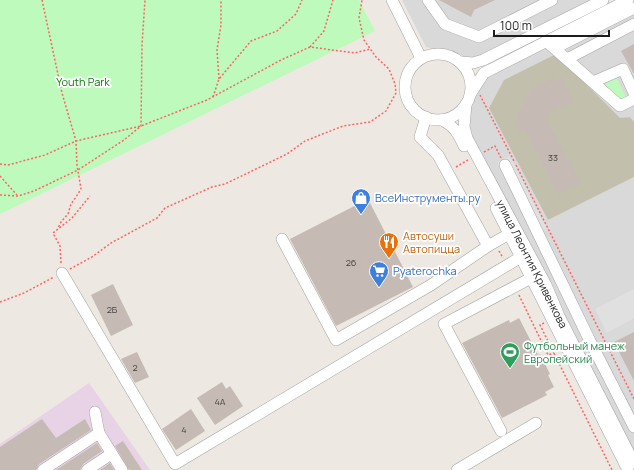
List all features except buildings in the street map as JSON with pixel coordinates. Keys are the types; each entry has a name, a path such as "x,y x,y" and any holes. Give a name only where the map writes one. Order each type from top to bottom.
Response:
{"street":[{"path":"392,0 421,58"},
{"path":"428,0 445,24 479,37 550,0"},
{"path":"603,0 483,60 473,63 460,62 452,57 439,54 421,58 413,66 407,78 406,92 410,105 418,113 431,119 442,120 452,118 474,97 484,73 628,0"},
{"path":"555,48 634,8"},
{"path":"567,58 634,24"},
{"path":"546,41 620,106 634,99"},
{"path":"460,62 469,78 474,97"},
{"path":"593,82 623,69 634,93"},
{"name":"улица Леонтия Кривенкова","path":"466,104 464,127 474,157 521,258 628,470"},
{"path":"426,117 420,137 438,155 491,244"},
{"name":"улица Леонтия Кривенкова","path":"442,120 456,130 474,157 546,285 559,316 634,463"},
{"path":"505,165 634,428"},
{"path":"282,239 336,340 431,285 491,244 510,234"},
{"path":"62,273 177,467 521,258"},
{"path":"501,431 444,324 532,278"},
{"path":"546,285 560,278"},
{"path":"95,412 99,434 122,470"},
{"path":"457,470 536,423"},
{"path":"43,470 99,434"},
{"path":"87,470 111,454"}],"path":[{"path":"42,0 62,93 76,141 81,188 71,204 68,214 60,222 58,228"},
{"path":"0,195 18,196 34,191 78,170 124,140 141,126 142,45 145,0"},
{"path":"219,79 217,50 221,25 221,0"},
{"path":"213,97 219,79 251,41 277,31 296,14 302,0"},
{"path":"0,164 8,165 45,155 76,141 141,126 213,97 281,60 310,47 324,31 332,0"},
{"path":"0,302 24,293 92,257 112,243 156,218 165,208 212,187 225,184 287,154 305,141 343,126 370,122 386,111 396,93 395,84 388,69 376,57 364,40 359,18 362,0"},
{"path":"310,47 355,53 370,49"},
{"path":"474,97 480,95 634,399"},
{"path":"447,172 495,146 505,165"},
{"path":"0,176 18,196"},
{"path":"62,273 60,246 53,233 72,218 90,196"},
{"path":"491,244 506,267"},
{"path":"515,287 548,355 554,352"}],"shaded area":[{"path":"402,0 591,0 474,59 426,47"},
{"path":"634,0 634,122 630,117 620,119 560,58 548,220 634,177 634,463 467,138 466,104 478,80"},
{"path":"556,54 620,118 630,117 634,122 634,177 548,220 489,108 504,80"},
{"path":"510,156 547,229 534,235 497,162"},
{"path":"634,289 634,318 607,333 595,309"},
{"path":"89,383 150,470 0,470 0,444"}],"green space":[{"name":"Youth Park","path":"0,0 359,0 375,31 0,214"},
{"path":"616,77 626,97 620,100 600,83"}],"place":[{"name":"ВсеИнструменты.ру","path":"361,215"},
{"name":"Автосуши Автопицца","path":"389,259"},
{"name":"Pyaterochka","path":"379,288"},
{"name":"Футбольный манеж Европейский","path":"510,369"}]}
